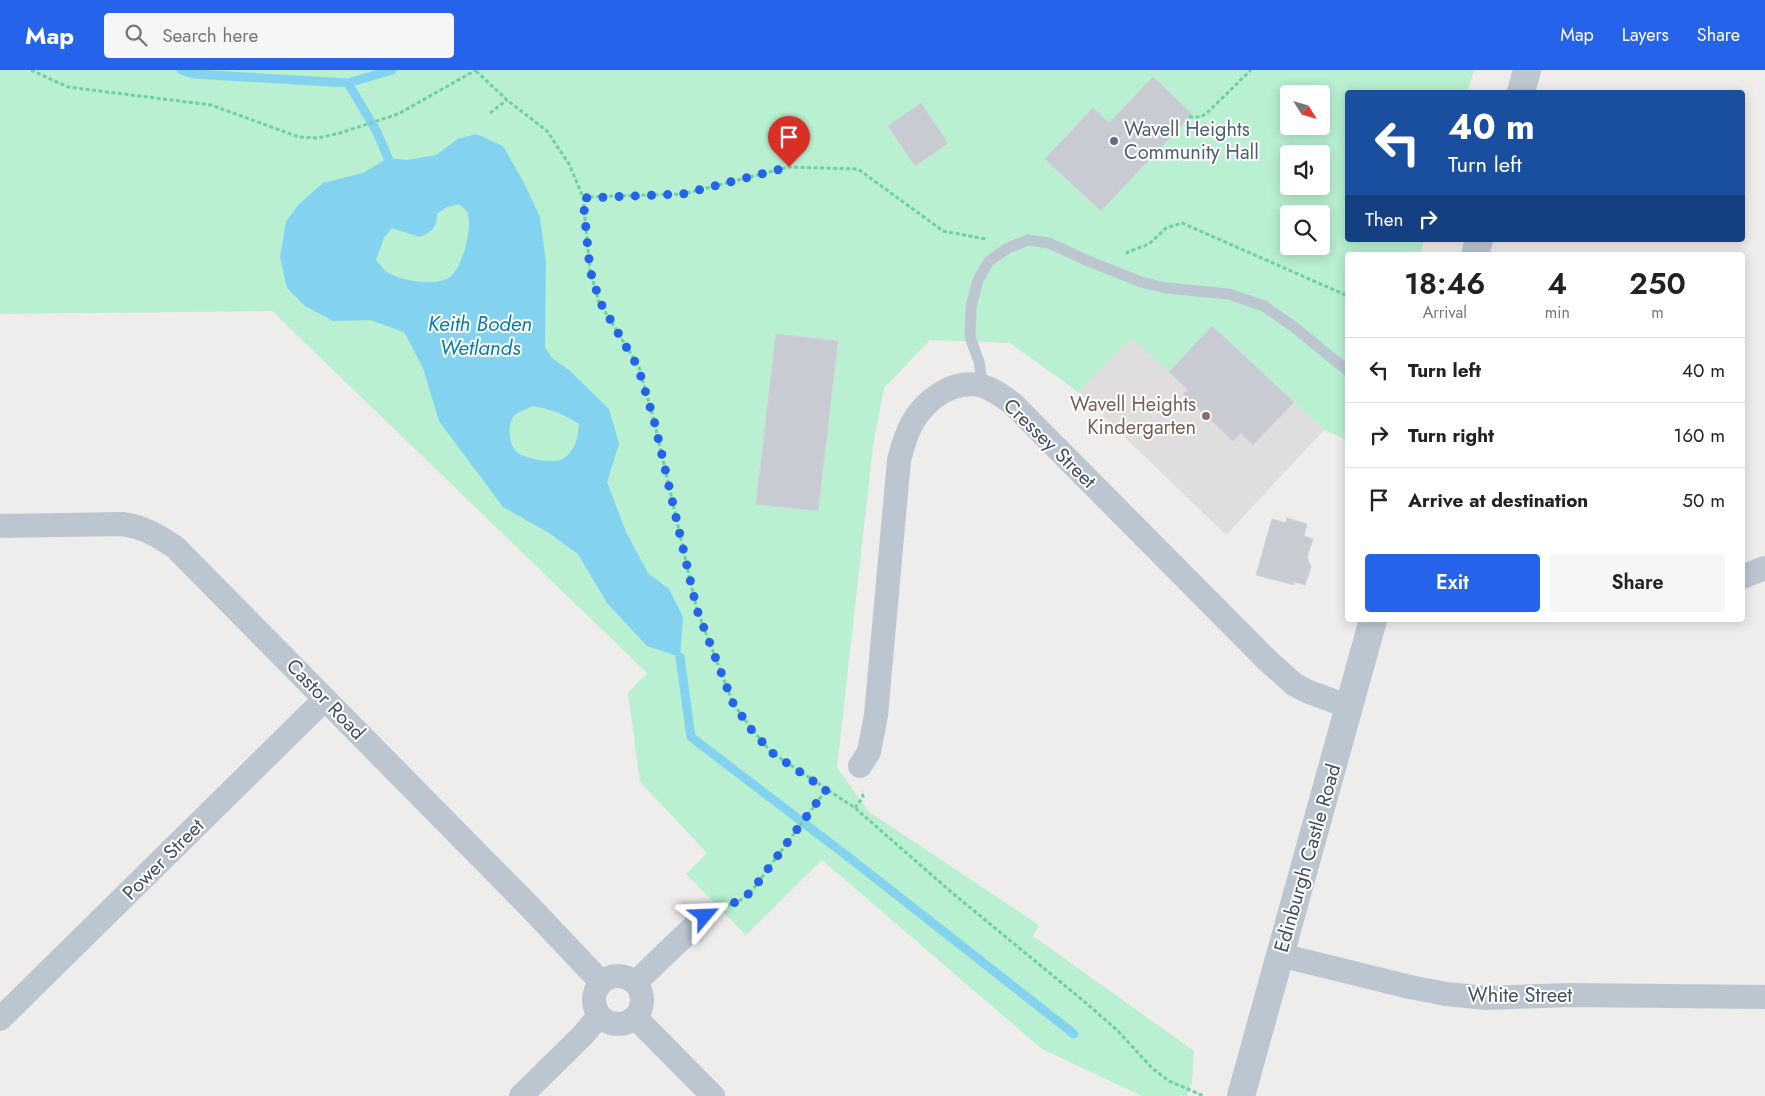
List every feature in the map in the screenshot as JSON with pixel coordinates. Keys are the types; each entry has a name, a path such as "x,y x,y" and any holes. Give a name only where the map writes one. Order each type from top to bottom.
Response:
{"street":[{"path":"1522,90 1527,70"},
{"name":"Cressey Street","path":"860,766 869,752 873,737 899,460 904,442 912,422 923,408 940,393 955,386 971,384 984,387 1013,404 1295,685 1308,692 1350,707"},
{"name":"Castor Road","path":"0,526 122,524 137,526 149,531 176,548 530,907 601,982"},
{"path":"1745,576 1765,568"},
{"name":"Edinburgh Castle Road","path":"1241,1096 1372,622"},
{"name":"Power Street","path":"0,1019 325,699"},
{"path":"635,982 705,916"},
{"name":"White Street","path":"1280,955 1410,987 1446,994 1486,998 1569,995 1765,997"},
{"path":"614,976 622,976 635,982 642,996 642,1004 635,1017 620,1024 612,1024 599,1016 595,1010 594,995 596,988 601,982 614,976"},
{"path":"521,1096 583,1035 599,1016"},
{"path":"635,1017 713,1096"}],"lane":[{"path":"984,387 979,362 970,337 972,307 978,280 989,262 1008,248 1028,240 1048,243 1141,282 1166,288 1229,294 1264,306 1294,327 1345,369"}],"path":[{"path":"31,70 68,87 211,105 299,137 318,138 340,133 398,114 476,70 507,100 548,131 569,164 583,198 590,270 600,302 638,367 654,420 697,610 733,703 750,728 771,752 855,808 950,891 1118,1030 1152,1068 1169,1081 1204,1096"},
{"path":"1189,117 1201,117 1209,112 1251,70"},
{"path":"490,113 507,100"},
{"path":"583,198 683,194 789,167 858,169 943,231 984,239 1008,248"},
{"path":"1113,270 1128,252 1149,244 1166,228 1182,223 1345,295"},
{"path":"705,916 738,901 751,892 826,790"}],"shaded area":[{"name":"Wavell Heights Kindergarten","path":"1212,326 1324,430 1226,535 1078,392 1132,338"}],"green space":[{"path":"0,70 1474,70 1468,90 1345,90 1345,242 1423,242 1421,252 1345,252 1345,439 1324,430 1212,326 1169,372 1132,338 1078,392 1010,343 930,340 884,388 873,446 837,768 869,812 1039,925 1033,936 1194,1051 1192,1082 1187,1096 1142,1096 1042,1049 822,860 746,935 686,874 707,853 640,782 628,693 647,673 272,311 0,314"}],"water":[{"name":"Keith Boden Wetlands","path":"476,134 503,146 523,181 540,217 546,263 545,347 551,357 569,370 609,409 619,444 607,482 626,532 648,573 669,589 683,617 680,657 647,646 607,603 578,554 549,533 503,507 439,421 423,368 404,332 370,320 333,321 305,306 287,288 280,257 286,222 299,204 323,183 363,173 388,158 408,160 436,155 458,139","holes":["459,204 466,211 469,218 468,236 459,265 450,277 436,282 418,282 400,278 387,272 376,260 384,238 392,228 420,237 433,228 436,223 437,214 445,208","533,406 557,412 579,424 575,444 570,453 563,459 556,461 532,459 515,450 511,441 511,421 520,412"]}],"building":[{"name":"Wavell Heights Community Hall","path":"1153,77 1192,114 1101,211 1045,159 1093,108 1109,123"},
{"path":"921,103 948,143 915,166 888,126"},
{"path":"1212,326 1294,402 1253,445 1241,433 1233,441 1183,394 1188,390 1169,372"},
{"path":"776,334 838,341 818,511 756,504"},
{"path":"1287,518 1307,524 1304,536 1313,539 1307,557 1311,567 1305,585 1295,582 1294,585 1256,575 1272,519 1286,523"}],"waterway":[{"path":"181,70 194,74 348,83 392,70"},
{"path":"348,83 377,132 388,158"},
{"path":"680,657 691,737 851,859 1074,1034"}],"place":[{"name":"Wavell Heights Community Hall","path":"1114,141"},
{"name":"Wavell Heights Kindergarten","path":"1206,416"}],"route":[{"path":"705,916 738,901 751,892 826,790 771,752 750,728 733,703 697,610 654,420 638,367 600,302 590,270 583,198 683,194 789,167"}]}
